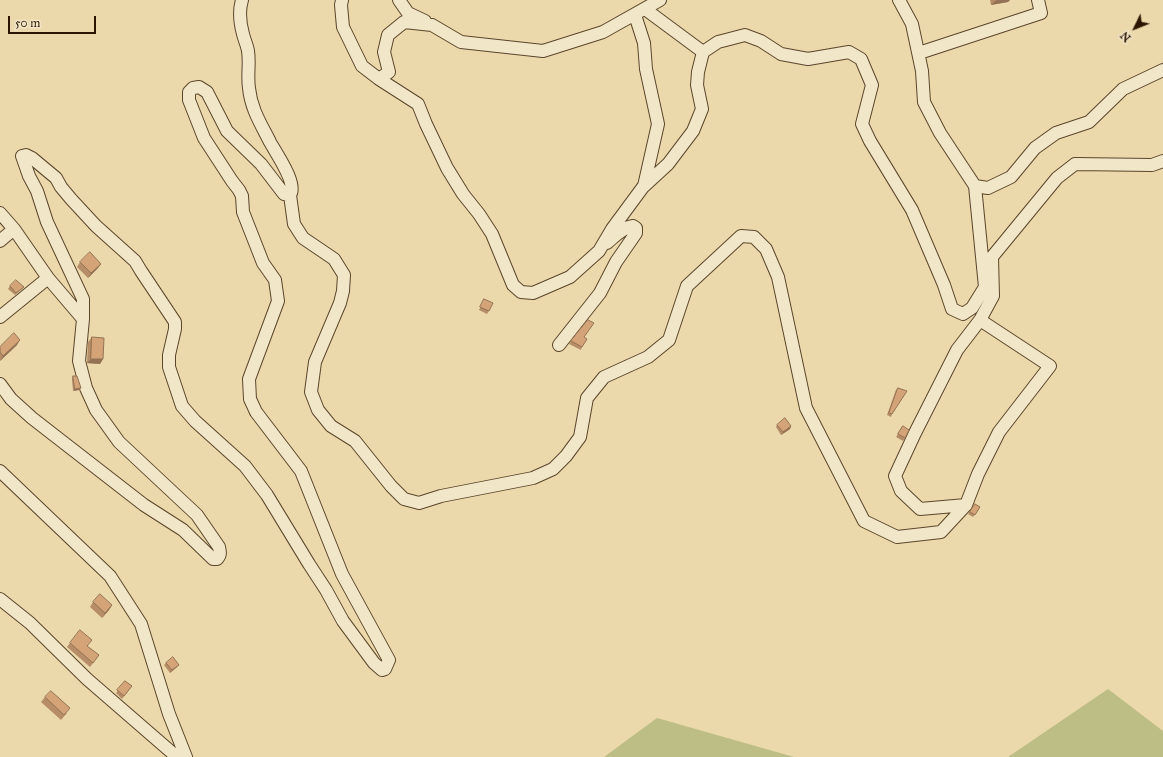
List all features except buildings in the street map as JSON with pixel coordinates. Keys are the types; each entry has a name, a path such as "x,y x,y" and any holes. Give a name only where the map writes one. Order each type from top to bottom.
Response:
{"street":[{"path":"242,0 242,33 248,51 248,87 254,112 289,175 292,189 290,195 294,224 303,238 334,259 344,275 343,291 340,302 315,362 311,392 318,410 331,426 355,441 391,486 404,499 419,503 441,496 532,478 553,469 566,456 580,437 587,398 604,377 648,357 669,340 687,286 741,236 754,237 766,249 778,277 806,408 864,521 897,537 942,532 966,505 978,474 999,432 1050,366 980,320"},
{"path":"342,0 343,27 362,66 379,79 418,104 447,168 463,194 479,214 492,234 514,285 521,292 533,293 570,277 616,235 629,226 636,228 636,233 616,262 600,293 559,345"},
{"path":"399,0 408,13 461,42 543,51 603,32 660,0"},
{"path":"899,0 912,24 922,71 924,102 940,133 975,186 993,296 980,320 957,350 895,476 901,491 920,509 966,505"},
{"path":"919,53 1041,14 1038,0"},
{"path":"640,12 703,52"},
{"path":"640,12 646,69 658,124 643,187"},
{"path":"379,79 389,72 384,52 388,35 404,22 432,25"},
{"path":"599,251 612,229 643,187 668,164 692,131 702,109 697,85 698,72 703,52 718,42 745,35 760,41 782,54 808,60 849,52 861,59 872,85 862,124 870,142 912,210 944,285 952,309 963,314 972,308 985,287 987,257 1057,178 1075,164 1152,165 1163,161"},
{"path":"975,186 988,188 1011,177 1035,148 1056,133 1089,122 1123,89 1163,70"},
{"path":"0,384 11,399 32,418 144,505 183,530 213,559 217,559 220,552 219,547 197,515 120,442 96,410 86,388 79,361 83,319 83,299 47,222 37,192 22,156 23,155 32,158 48,170 56,178 70,199 96,226 135,261 140,271 175,322 175,329 169,355 169,367 182,406 195,421 245,466 267,495 326,590 343,621 374,663 382,670 385,669 389,660 342,574 306,482 294,460 256,412 250,399 249,379 278,301 275,280 263,263 243,212 242,196 239,190 204,138 189,100 189,92 193,88 199,87 207,92 227,131 261,164 284,194 290,195"},
{"path":"0,213 48,278 83,319"},
{"path":"0,241 14,230"},
{"path":"0,317 48,278"},
{"path":"0,471 110,576 141,624 169,714 186,757"},
{"path":"0,599 30,623 87,679 177,757"}],"green space":[{"path":"1108,689 1163,731 1163,757 1008,757"},
{"path":"657,718 794,757 604,757"}]}
